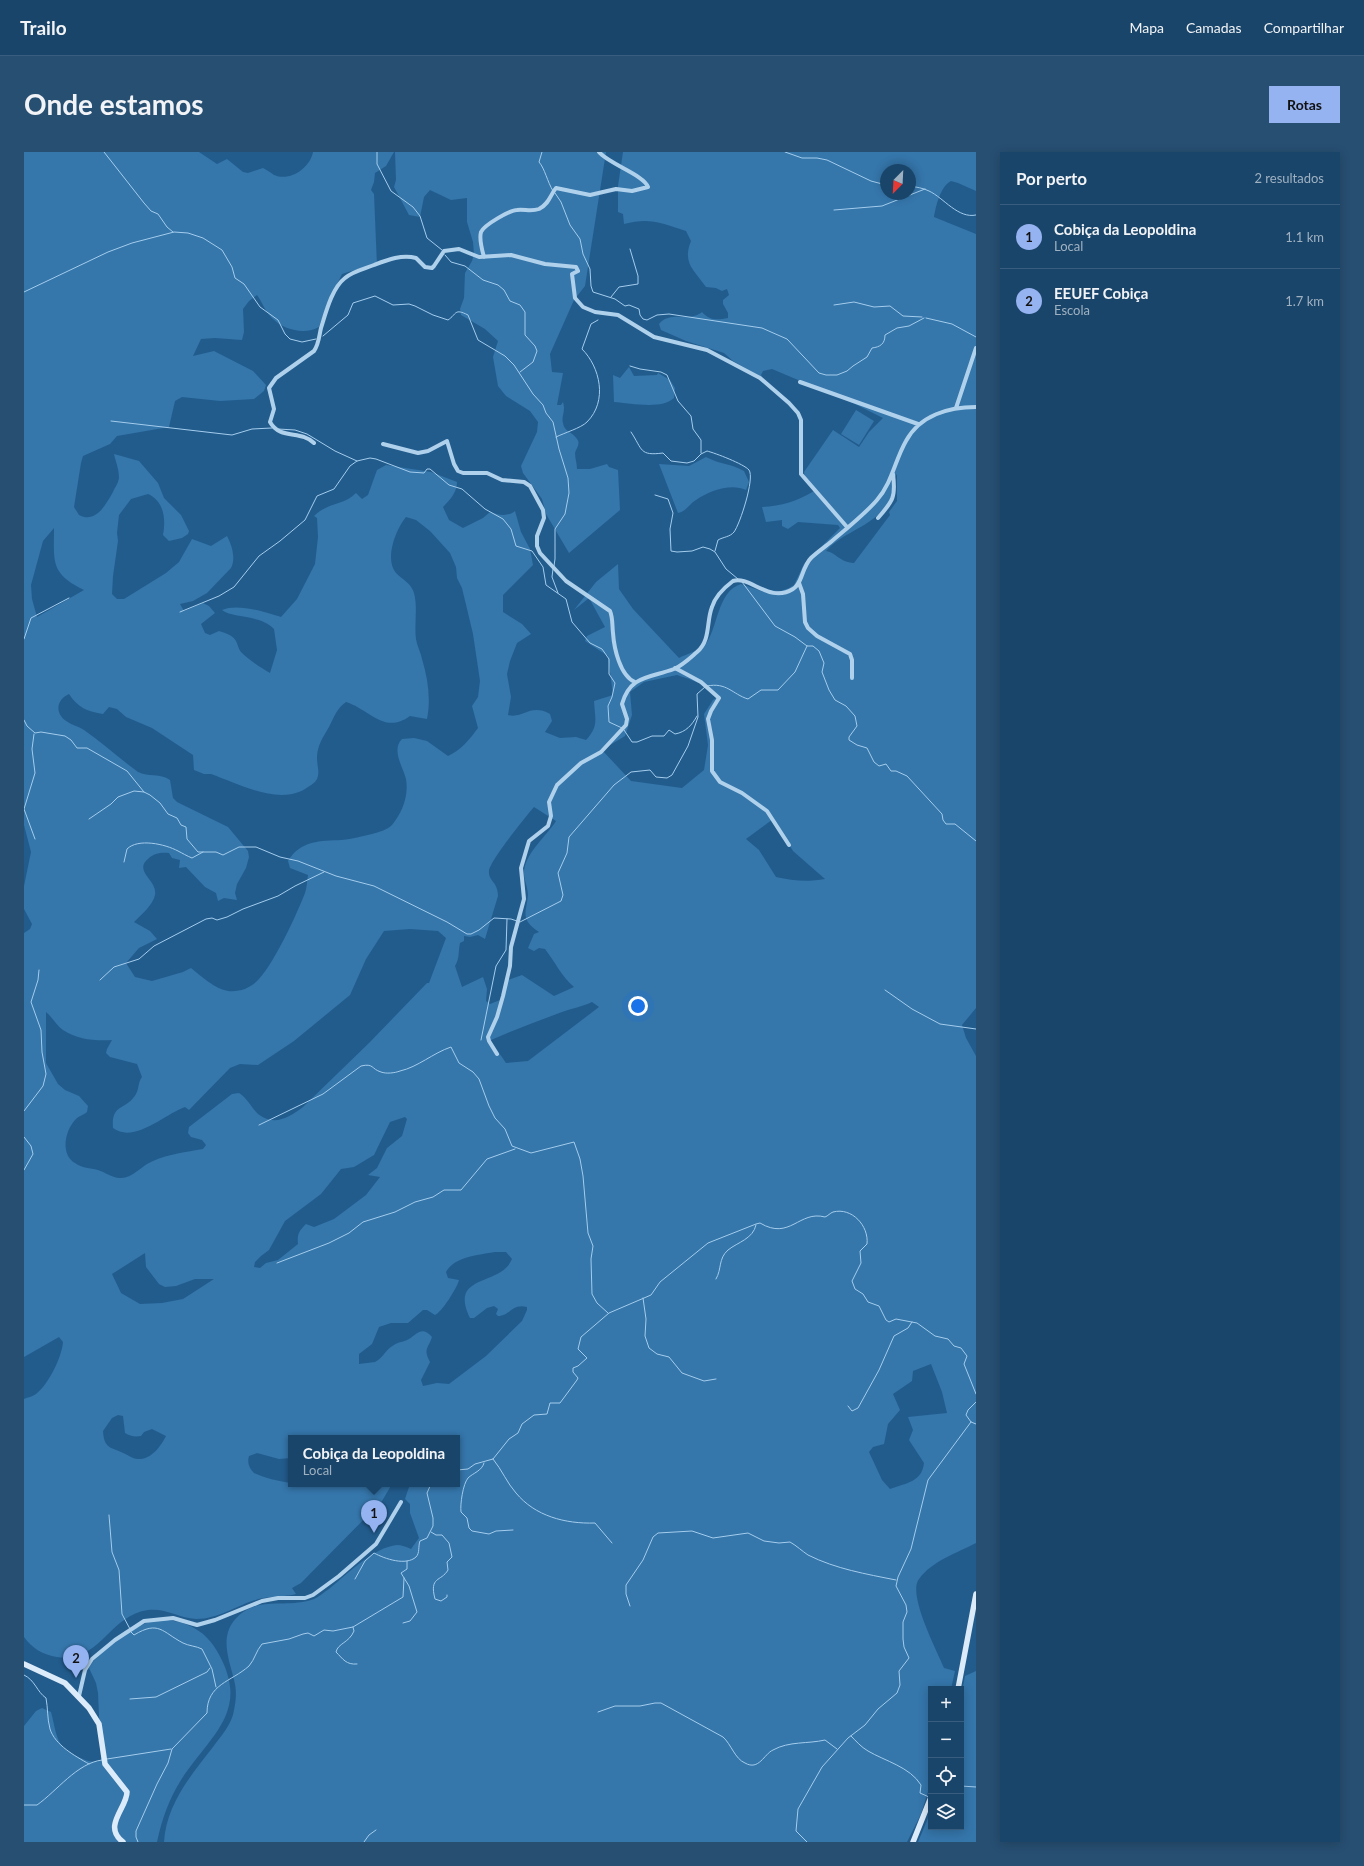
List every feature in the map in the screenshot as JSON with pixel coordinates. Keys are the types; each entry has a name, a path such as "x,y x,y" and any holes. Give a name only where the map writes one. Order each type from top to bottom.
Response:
{"street":[{"path":"484,257 481,234 485,227 511,211 531,211 539,209 552,197 556,188 590,195 616,189 635,191 648,187 642,179 610,161 599,152"},
{"path":"314,443 302,436 284,434 277,431 270,422 274,410 269,388 276,378 314,351 318,345 328,306 340,283 353,273 395,258 416,258 425,267 430,268 434,266 443,252 447,250 461,249 476,256 484,257 511,255 545,264 576,267 578,271 572,274 572,283 575,298 583,307 595,312 618,315 654,337 702,348 760,378 798,413 801,426 801,474 847,527"},
{"path":"956,408 976,348"},
{"path":"800,382 918,424"},
{"path":"497,1054 488,1037 497,1017 503,996 510,966 511,947 524,899 520,870 527,845 532,837 548,826 551,816 549,802 557,785 581,762 601,752 626,725 627,719 622,704 629,688 635,682 675,668 691,657 703,645 712,605 718,596 733,581 740,580 766,592 779,593 792,590 799,583 805,565 876,501 893,473 906,441 918,424 938,413 956,408 976,407"},
{"path":"383,444 390,447 418,452 428,451 447,441 454,464 458,471 463,473 487,473 504,481 524,482 530,486 543,510 544,518 537,533 538,550 545,561 566,581 610,611 614,640 622,670 627,678 635,682"},
{"path":"878,518 891,504 894,497 893,473"},
{"path":"799,583 803,594 805,622 808,628 817,636 850,654 852,660 852,678"},
{"path":"675,668 701,682 719,698 711,711 708,723 712,740 711,767 717,779 723,784 742,793 767,812 789,845"},
{"path":"79,1696 85,1670 92,1659 115,1640 144,1621 174,1618 197,1625 219,1619 262,1601 278,1598 305,1598 313,1595 376,1544 401,1502"},
{"path":"959,1686 976,1594"},
{"path":"24,1664 65,1683 79,1696 96,1718 105,1764 127,1792 116,1822 117,1834 123,1842"},
{"path":"913,1842 928,1804"}],"shaded area":[{"path":"24,152 199,152 217,164 227,159 243,172 248,173 263,168 274,175 286,177 293,175 304,168 313,152 394,152 386,166 375,173 371,190 374,194 377,266 361,268 342,274 326,307 319,327 307,331 301,331 283,326 268,314 257,295 249,301 243,309 244,332 242,340 215,338 201,339 193,356 214,351 253,371 266,385 264,391 254,399 220,401 182,397 175,401 169,427 117,436 110,444 83,456 74,507 79,515 90,517 95,515 104,507 119,478 114,454 139,461 158,483 164,498 181,515 189,531 188,534 182,538 169,541 163,535 164,517 158,501 148,494 131,499 119,515 117,533 118,541 112,594 117,599 124,599 166,573 179,562 192,539 211,546 227,536 233,552 231,568 207,593 193,601 180,604 184,611 203,603 209,606 215,613 201,624 205,633 210,635 219,631 231,636 235,639 241,652 255,664 270,673 277,650 274,629 262,621 233,615 222,610 235,607 260,611 281,617 297,599 315,564 318,537 317,518 314,516 325,508 346,500 356,493 362,499 368,495 377,470 386,465 431,472 457,482 457,486 451,499 443,507 449,520 463,528 483,518 490,512 503,515 515,511 521,532 530,549 533,565 503,595 503,612 522,624 531,634 517,643 510,661 507,674 511,697 508,715 514,716 537,710 543,711 550,714 552,721 545,732 560,738 576,737 586,740 595,726 594,701 613,695 608,656 585,641 587,636 605,627 589,598 574,610 596,582 618,564 619,589 633,609 679,658 699,649 705,645 709,638 722,602 733,588 741,584 764,592 766,590 781,591 789,588 794,585 804,564 840,528 838,525 798,522 788,529 782,526 782,520 766,522 762,507 802,498 814,491 805,479 804,472 833,430 859,447 869,432 883,418 855,404 772,369 763,371 761,375 763,378 733,361 724,353 686,341 661,330 659,324 664,320 674,317 691,317 702,312 708,317 714,319 728,318 728,313 723,304 723,300 729,295 727,289 722,291 716,288 706,287 694,271 688,255 691,241 686,231 662,223 648,221 624,224 623,214 618,212 618,186 623,152 976,152 976,191 951,181 941,192 934,217 976,234 976,1008 962,1025 966,1038 976,1056 976,1543 945,1558 931,1567 919,1579 916,1586 917,1597 924,1623 944,1668 955,1671 952,1686 928,1686 928,1792 921,1814 907,1842 164,1842 169,1815 181,1791 196,1768 226,1730 233,1715 236,1699 236,1688 228,1658 227,1636 233,1622 242,1613 261,1605 303,1602 314,1599 329,1589 361,1562 388,1547 399,1545 411,1549 419,1538 410,1513 410,1504 405,1499 409,1487 460,1487 460,1435 288,1435 288,1458 279,1459 257,1453 249,1456 249,1465 254,1473 270,1479 288,1482 288,1487 390,1487 382,1501 301,1583 292,1588 296,1594 254,1600 222,1614 196,1619 161,1610 148,1610 135,1614 124,1620 95,1646 84,1653 72,1657 57,1657 43,1653 34,1648 24,1637 24,1399 33,1396 41,1390 50,1378 60,1355 63,1342 59,1337 24,1357 24,933 30,929 32,924 24,909 24,886 31,852 24,825","holes":["897,474 897,501 889,512 890,515 854,563 845,561 826,551 832,545 869,522 882,511 891,497","406,517 416,520 430,531 450,553 456,567 457,578 462,588 473,634 480,681 478,697 472,706 478,728 461,747 453,754 448,756 427,741 414,738 402,739 399,743 398,753 406,779 406,798 402,810 392,825 380,832 346,840 326,841 305,845 293,854 288,861 290,868 308,875 305,893 290,927 276,953 256,982 247,988 240,990 223,990 208,982 191,968 183,972 152,981 135,977 126,963 139,948 157,939 150,931 134,922 149,906 155,895 153,885 144,871 144,863 151,856 161,853 169,853 172,858 180,860 179,868 186,867 205,887 216,893 218,901 224,898 237,900 235,893 237,884 246,868 249,857 248,851 228,827 177,802 173,798 170,780 162,776 138,772 84,730 65,721 59,713 59,703 69,694 79,706 92,712 103,714 109,707 117,709 126,717 152,728 193,755 194,770 204,774 211,774 260,792 285,795 297,793 312,785 317,779 317,754 319,746 336,713 346,702 384,722 392,723 401,721 410,716 427,719 429,704 428,689 424,666 416,639 416,610 414,593 411,587 396,573 391,560 391,552 395,536","54,528 56,565 65,578 84,590 37,617 32,599 31,585 43,541","677,675 699,683 719,696 713,700 704,714 708,745 704,770 682,788 631,781 602,750 625,736 632,715 630,692 644,682","534,807 556,821 529,856 524,870 528,895 526,916 529,923 539,932 534,934 528,948 534,951 539,948 545,949 562,974 574,987 554,996 522,975 508,980 500,1000 490,1004 486,1001 487,989 483,977 462,987 455,966 457,963 460,943 464,941 464,936 470,937 478,935 485,939 498,896 498,891 490,877 489,871 495,858","773,819 793,851 825,879 800,881 776,877 759,850 746,839","410,929 438,931 446,938 429,983 427,983 370,1042 303,1107 282,1119 270,1120 258,1114 239,1093 232,1094 189,1127 188,1133 191,1137 202,1140 206,1145 203,1149 159,1159 149,1163 130,1176 118,1178 98,1170 80,1166 70,1159 66,1148 69,1130 76,1119 87,1112 88,1106 79,1096 65,1090 58,1084 46,1063 46,1012 61,1028 75,1036 93,1040 112,1040 106,1053 110,1057 137,1064 142,1077 137,1092 132,1099 120,1108 114,1115 113,1128 121,1132 140,1130 185,1107 189,1110 230,1068 240,1064 258,1065 294,1041 350,995 366,959 384,931","592,1002 599,1007 528,1061 506,1063 491,1041 526,1026","405,1117 407,1119 402,1136 387,1148 377,1168 368,1175 380,1177 366,1195 334,1219 314,1227 306,1224 299,1233 298,1244 278,1260 266,1263 260,1268 254,1267 255,1262 269,1250 285,1221 321,1194 341,1169 354,1167 374,1155 390,1122","506,1252 512,1259 506,1268 498,1274 471,1287 466,1294 465,1304 470,1318 474,1318 487,1308 494,1306 498,1309 496,1314 498,1316 505,1314 514,1308 522,1306 527,1307 527,1310 522,1321 486,1356 449,1384 437,1383 423,1386 421,1380 430,1362 427,1352 432,1337 423,1331 407,1340 397,1343 375,1362 359,1364 359,1354 372,1344 379,1327 391,1323 408,1323 423,1310 427,1310 435,1315 438,1313 449,1299 459,1280 448,1278 446,1272 455,1263 461,1259 475,1255","145,1253 146,1267 159,1284 165,1287 176,1286 195,1279 214,1279 183,1299 162,1303 140,1304 121,1293 112,1274","931,1364 942,1392 947,1413 908,1417 913,1430 909,1440 924,1463 923,1469 917,1478 890,1489 882,1480 869,1452 873,1447 884,1444 888,1424 900,1410 893,1394 912,1381 913,1371","118,1415 123,1416 125,1433 129,1435 141,1436 144,1432 152,1429 166,1436 155,1452 143,1459 136,1459 108,1446 106,1443 103,1431 112,1418"]},
{"path":"395,152 606,152 585,286 574,300 550,354 552,372 563,373 557,405 561,405 563,402 564,426 578,441 575,453 577,469 590,469 607,464 609,467 618,470 620,510 569,553 546,514 542,499 523,473 521,466 537,432 538,422 530,411 506,396 498,386 493,357 498,341 485,329 461,315 460,309 464,298 465,273 474,254 473,242 467,222 467,198 451,200 430,190 424,197 420,217 409,215 394,187 396,180"},
{"path":"629,367 634,376 657,375 658,373 670,380 675,388 674,398 669,402 654,405 614,402 613,375 620,378"},
{"path":"856,410 874,421 859,445 841,434"},
{"path":"706,457 744,471 749,482 746,490 734,487 714,491 701,497 684,511 678,513 659,464 689,466"},
{"path":"167,1620 190,1626 208,1638 217,1651 227,1672 230,1690 229,1706 223,1721 215,1735 181,1780 173,1794 161,1825 157,1842 24,1842 24,1726 36,1711 42,1708 51,1712 57,1736 62,1746 74,1755 88,1761 95,1762 101,1760 98,1693 96,1683 89,1668 92,1663 107,1649 136,1628 151,1621"},
{"path":"976,1671 976,1842 918,1842 928,1818 928,1830 964,1830 963,1686 965,1676"}],"waterway":[{"path":"104,152 144,203 151,211 158,214 167,227 173,232"},
{"path":"377,152 377,164 391,191 413,207 420,216 427,238 442,250"},
{"path":"542,152 539,162 553,191"},
{"path":"785,152 802,158 827,160 871,181 880,183"},
{"path":"916,187 935,194 951,207 963,214 976,215"},
{"path":"834,210 882,206 925,189"},
{"path":"555,193 561,202 570,225 580,239 583,254 590,269 591,286 593,292 615,299 625,306 629,305 639,309 640,315 643,319 647,320 657,315 669,314 762,328 787,339 819,373 826,375 837,375 847,371 867,357 872,348 880,346 883,343 885,335 897,328 909,326 924,318"},
{"path":"24,292 108,252 132,243 174,232 188,233 203,238 222,250 232,267 235,278 244,284 260,307 278,320 285,334 290,339 302,342 316,339"},
{"path":"611,297 619,287 638,284 638,276 630,249"},
{"path":"445,255 451,262 465,266 483,280 498,285 504,290 510,301 520,305 525,312 525,335 535,346 537,351 533,362 520,372"},
{"path":"323,336 348,315 353,303 375,296 393,305 409,304 448,320 458,312 468,315 478,340 505,356 514,365 533,394 543,405 546,413 553,422 568,478 569,493 565,514 555,529 554,566"},
{"path":"834,305 854,302 874,307 890,306 903,316 922,317"},
{"path":"926,318 952,324 976,337"},
{"path":"556,437 587,422 594,414 598,404 599,384 597,374 588,356 582,349 591,324 598,320"},
{"path":"630,366 661,372 667,375 678,401 691,416 693,429 701,440 701,453"},
{"path":"111,421 232,435 252,429 272,428"},
{"path":"278,429 295,430 307,434 335,451 357,461"},
{"path":"631,432 642,450 650,454 663,453 671,461 687,463 694,461 701,454 707,451 736,462 749,470 750,482 740,520 732,534 718,540 715,551"},
{"path":"180,612 219,596 234,587 259,556 305,520 317,496 334,489 350,466 357,461 370,458 376,459 410,472 424,473 427,469 430,469 449,485 462,489 485,509 503,519 511,529 516,546 532,551 543,567 546,585 566,599 572,622 590,643 602,649 609,659 609,674 615,683 612,697 608,706 609,722 622,728"},
{"path":"655,495 668,499 673,513 670,529 671,551 692,551 703,547 710,549 715,552 726,569 738,579"},
{"path":"553,569 552,577 558,593"},
{"path":"742,582 775,626 795,637 807,646 813,646 819,651 824,663 822,672 829,690 835,700 846,706 855,716 857,726 849,737 849,740 857,745 867,748 874,762 879,766 886,764 891,771 896,771 907,776 942,814 943,820 946,824 955,824 976,841"},
{"path":"24,639 31,618 69,598"},
{"path":"707,686 714,685 725,687 748,699 761,690 778,690 795,672 807,646"},
{"path":"520,922 561,901 563,895 558,873 567,853 569,837 614,785 631,772 650,770 656,777 667,778 672,775 688,746 698,717 697,694 705,687"},
{"path":"624,730 632,742 637,742 652,736 664,736 669,730 675,734 682,732 691,725 697,716"},
{"path":"24,720 27,726 35,733 41,732 65,736 71,740 77,748 87,748 127,771 144,792"},
{"path":"34,734 32,749 35,773 24,809 35,839"},
{"path":"89,819 111,804 118,797 134,791 144,792 160,803 168,814 177,818 181,825 186,827 187,839 198,852 216,852 223,855 239,847 256,847 280,857 298,861 336,876 374,886 447,922 467,934 471,934 479,930 494,918 511,919 517,921"},
{"path":"124,862 127,849 132,846 145,843 159,844 173,848 192,858 203,852"},
{"path":"100,980 114,967 139,959 154,946 206,919 212,918 217,920 227,917 243,909 278,896 324,872"},
{"path":"481,1040 496,966 506,950 507,919"},
{"path":"24,1111 43,1086 46,1074 42,1052 41,1030 31,1002 38,980 39,970"},
{"path":"885,990 912,1009 940,1024 976,1029"},
{"path":"259,1125 323,1094 361,1066 368,1065 383,1073 396,1072 407,1069 451,1047 459,1063 473,1072 479,1079 489,1106 495,1118 505,1129 512,1146 531,1153 574,1142 580,1159 588,1233 593,1246 591,1259 592,1294 597,1303 608,1313"},
{"path":"24,1137 31,1146 33,1154 24,1170"},
{"path":"277,1263 329,1243 349,1233 363,1222 395,1212 415,1202 433,1197 444,1190 461,1190 487,1159 515,1149"},
{"path":"460,1470 468,1469 475,1464 493,1459 509,1439 518,1433 522,1424 534,1415 547,1414 550,1403 560,1403 578,1378 573,1372 573,1368 578,1366 587,1358 578,1349 581,1337 609,1313 651,1295 660,1282 708,1243 760,1223 770,1228 779,1229 808,1218 816,1216 825,1217 833,1212 847,1212 853,1215 862,1225 867,1237 867,1244 860,1251 861,1263 852,1281 855,1289 863,1294 868,1302 879,1306 886,1320 889,1322 896,1319 917,1323 935,1336 948,1339 954,1346 961,1348 967,1356 964,1364 976,1394"},
{"path":"716,1279 721,1260 725,1253 752,1234 756,1225"},
{"path":"643,1298 646,1319 645,1336 649,1348 657,1354 669,1357 682,1373 704,1381 716,1379"},
{"path":"848,1406 852,1411 858,1408 879,1370 894,1336 908,1328 912,1322"},
{"path":"976,1402 968,1410 966,1415 971,1422 976,1424"},
{"path":"807,1842 796,1831 798,1809 822,1767 848,1738 865,1725 878,1709 897,1693 900,1685 899,1671 909,1658 904,1647 903,1639 903,1622 907,1612 906,1605 896,1586 898,1577 911,1549 928,1480 971,1422"},
{"path":"493,1459 513,1489 532,1508 541,1513 562,1520 595,1523 612,1543"},
{"path":"484,1463 483,1466 466,1481 462,1494 461,1512 467,1518 469,1528 472,1531 489,1534 496,1531 513,1530"},
{"path":"355,1579 365,1561 374,1553 395,1561 407,1561 416,1557 418,1554 420,1541 427,1538 433,1526 433,1518 427,1493 430,1487"},
{"path":"109,1515 112,1552 119,1570 122,1614 130,1629"},
{"path":"630,1606 626,1594 626,1585 643,1560 653,1537 658,1533 692,1531 713,1538 748,1533 764,1541 779,1543 790,1542 808,1555 829,1564 896,1580"},
{"path":"431,1532 436,1535 442,1535 449,1543 452,1557 447,1562 448,1570 437,1580 434,1586 435,1599 441,1601 447,1597 447,1595"},
{"path":"403,1623 410,1621 417,1612 409,1586 401,1573 407,1569 407,1561"},
{"path":"138,1842 136,1831 168,1763 172,1749 207,1713 208,1703 216,1690 249,1666 262,1644 289,1639 308,1633 314,1636 324,1630 333,1631 353,1627 403,1597 404,1578"},
{"path":"353,1627 354,1631 352,1635 337,1649 336,1652 350,1664 357,1664"},
{"path":"131,1632 134,1635 149,1628 160,1629 183,1643 202,1649 212,1669 216,1687"},
{"path":"130,1699 156,1697 207,1672 210,1668"},
{"path":"24,1675 31,1680 40,1693 46,1698 48,1721 50,1729 56,1740 66,1750 89,1764"},
{"path":"598,1712 615,1706 640,1706 661,1703 723,1737 738,1758 750,1765 758,1763 770,1752 785,1745 825,1740 837,1749"},
{"path":"851,1736 865,1749 904,1769 921,1785 920,1793 928,1797"},
{"path":"107,1759 171,1749"},
{"path":"24,1805 37,1805 84,1766 102,1760"},
{"path":"964,1786 976,1787"},
{"path":"364,1842 369,1835 376,1830"}],"place":[{"name":"Cobiça da Leopoldina","path":"374,1533"},
{"name":"EEUEF Cobiça","path":"76,1678"}]}
